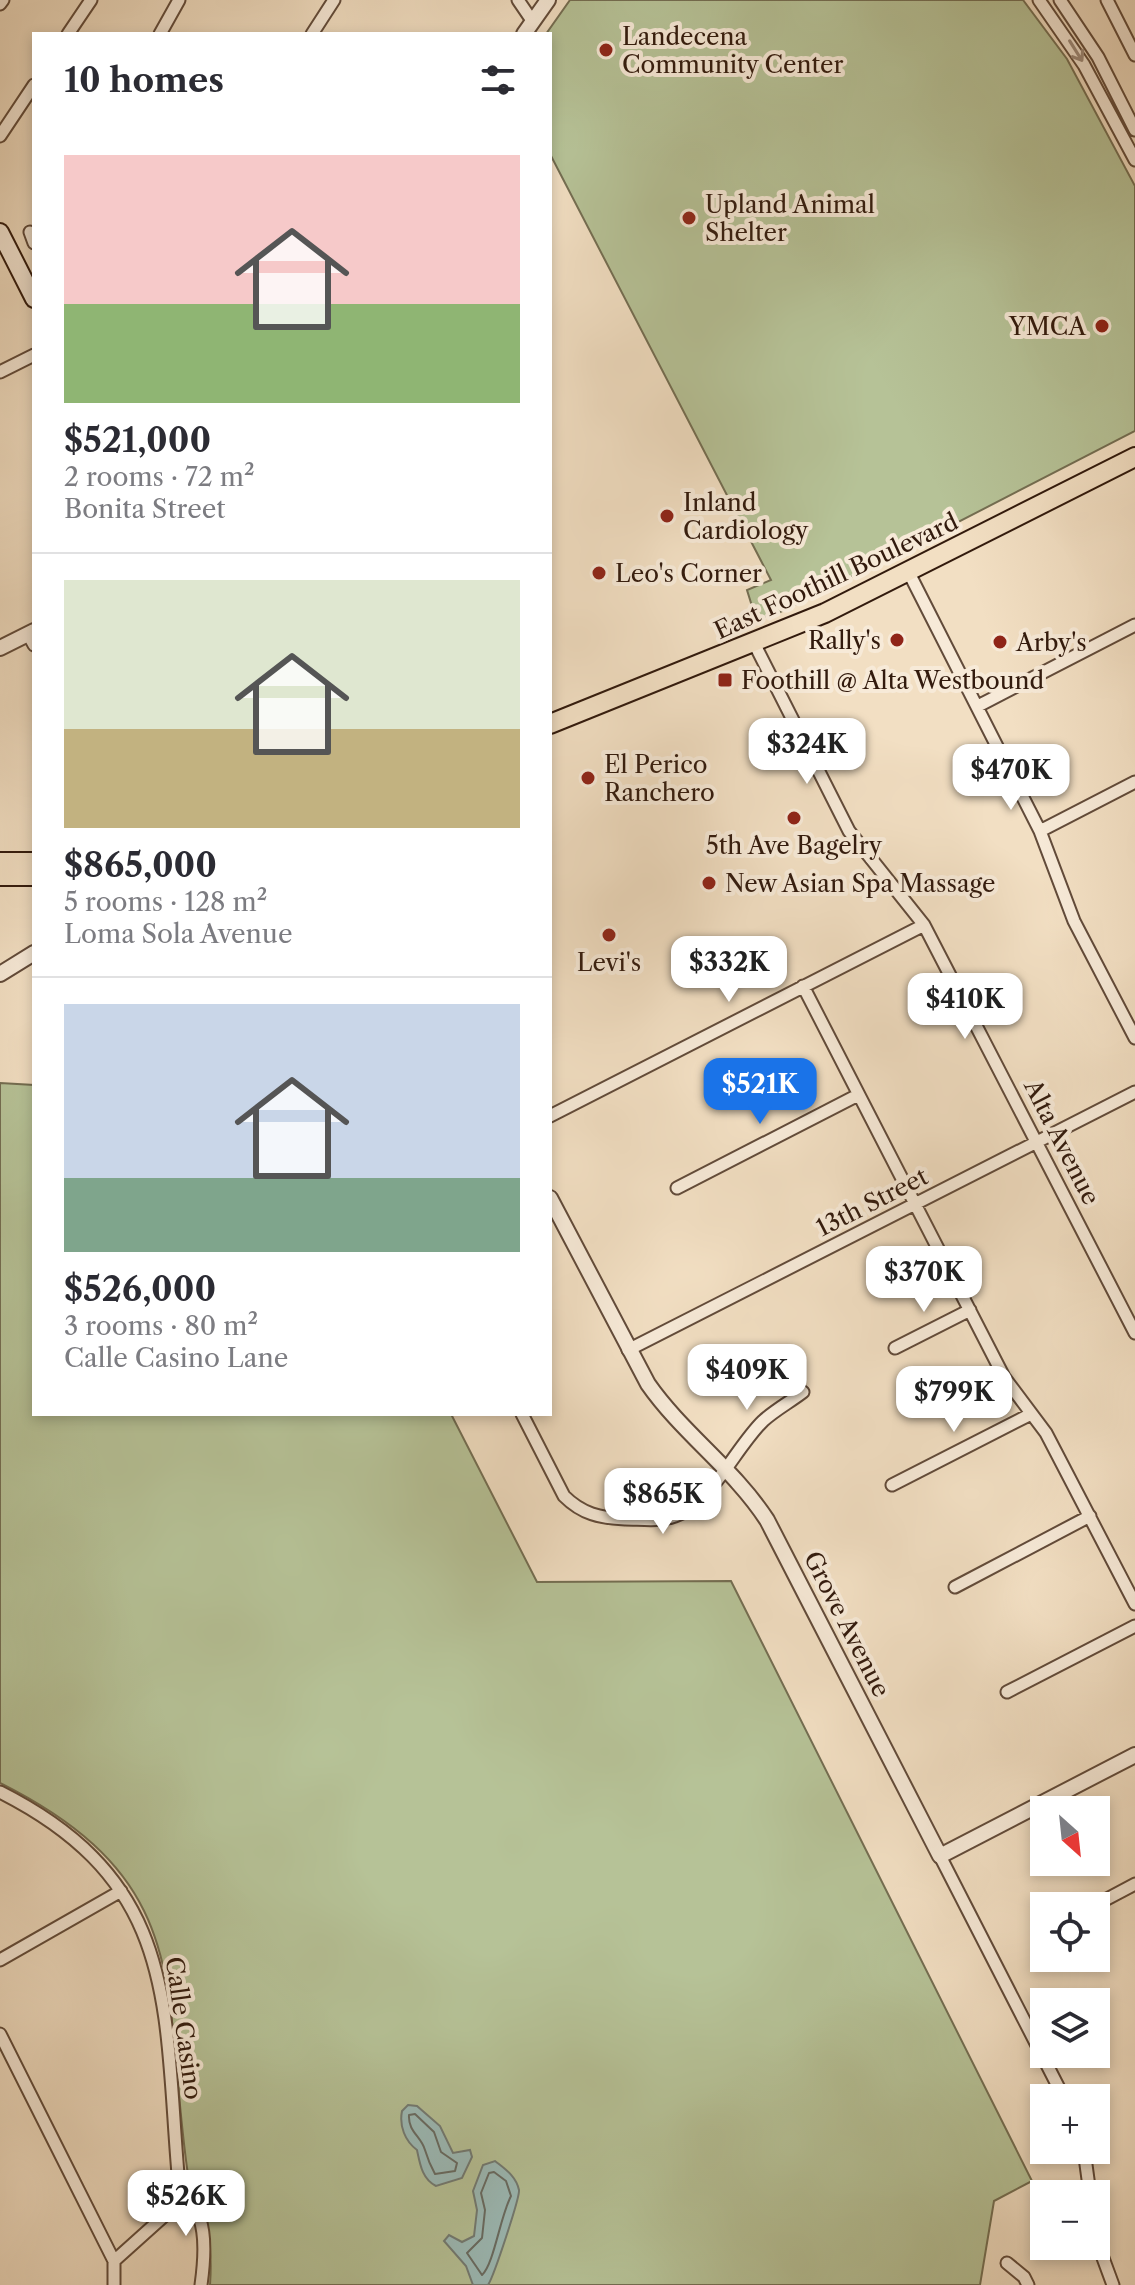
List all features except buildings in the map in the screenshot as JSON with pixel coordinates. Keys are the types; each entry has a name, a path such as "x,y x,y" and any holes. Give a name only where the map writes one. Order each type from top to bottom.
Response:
{"main road":[{"path":"0,232 32,295"},
{"name":"East Foothill Boulevard","path":"552,723 754,643 909,573 1135,457"},
{"path":"0,862 32,862"},
{"path":"0,876 32,876"}],"street":[{"path":"69,32 91,0"},
{"path":"161,32 179,0"},
{"path":"313,32 334,0"},
{"path":"518,0 528,28"},
{"path":"528,28 548,0"},
{"path":"1039,0 1084,65 1135,160"},
{"path":"1060,0 1098,57 1135,130"},
{"path":"1107,0 1135,55"},
{"path":"0,136 32,88"},
{"path":"0,372 32,356"},
{"path":"909,573 1040,831 1074,921 1135,1038"},
{"path":"978,706 1135,625"},
{"path":"0,648 32,636"},
{"name":"Alta Avenue","path":"754,643 849,831 924,925 1135,1333"},
{"path":"1040,831 1135,782"},
{"path":"552,1115 924,925"},
{"path":"0,974 32,954"},
{"path":"803,986 1004,1377 1046,1433 1135,1604"},
{"name":"13th Street","path":"628,1350 1135,1092"},
{"path":"677,1188 858,1095"},
{"name":"Grove Avenue","path":"552,1202 628,1350 665,1409 749,1493 767,1520 1057,2084"},
{"path":"895,1348 970,1310"},
{"path":"523,1416 564,1496 589,1514 654,1519 676,1516 696,1503 763,1421 803,1392"},
{"path":"892,1485 1031,1414"},
{"path":"955,1587 1090,1516"},
{"path":"1007,1692 1135,1626"},
{"path":"940,1856 1135,1755"},
{"name":"Calle Casino","path":"0,1792 69,1832 121,1891 146,1934 159,1977 179,2186"},
{"path":"1110,1897 1135,1884"},
{"path":"0,1960 121,1891"},
{"path":"0,2034 114,2261 114,2285"},
{"path":"114,2261 173,2208 179,2186 190,2196 201,2219 206,2250 201,2285"},
{"path":"1104,2260 1113,2285"},
{"path":"1007,2263 1024,2277 1028,2285"}],"green space":[{"path":"570,0 1023,0 1067,59 1135,186 1135,431 826,590 774,615 756,619 747,590 771,580 552,158 552,32 547,32"},
{"path":"0,1083 32,1085 32,1416 452,1416 537,1582 731,1581 1031,2180 994,2201 980,2285 210,2285 209,2242 200,2202 188,2175 169,1995 158,1946 139,1901 109,1860 64,1821 0,1783"}],"water":[{"path":"408,2105 417,2106 440,2126 453,2153 470,2150 472,2157 462,2178 436,2186 422,2171 417,2150 402,2128 402,2111"},
{"path":"495,2161 510,2173 519,2190 518,2196 488,2285 473,2285 466,2266 444,2241 449,2235 462,2242 474,2236 477,2210 473,2191 483,2165"}],"place":[{"name":"Landecena Community Center","path":"606,50"},
{"name":"Upland Animal Shelter","path":"689,218"},
{"name":"YMCA","path":"1102,326"},
{"name":"Inland Cardiology","path":"667,516"},
{"name":"Leo's Corner","path":"599,573"},
{"name":"Rally's","path":"897,640"},
{"name":"Arby's","path":"1000,642"},
{"name":"Foothill @ Alta Westbound","path":"725,680"},
{"name":"El Perico Ranchero","path":"588,778"},
{"name":"5th Ave Bagelry","path":"794,818"},
{"name":"New Asian Spa Massage","path":"709,883"},
{"name":"Levi's","path":"609,935"}]}
